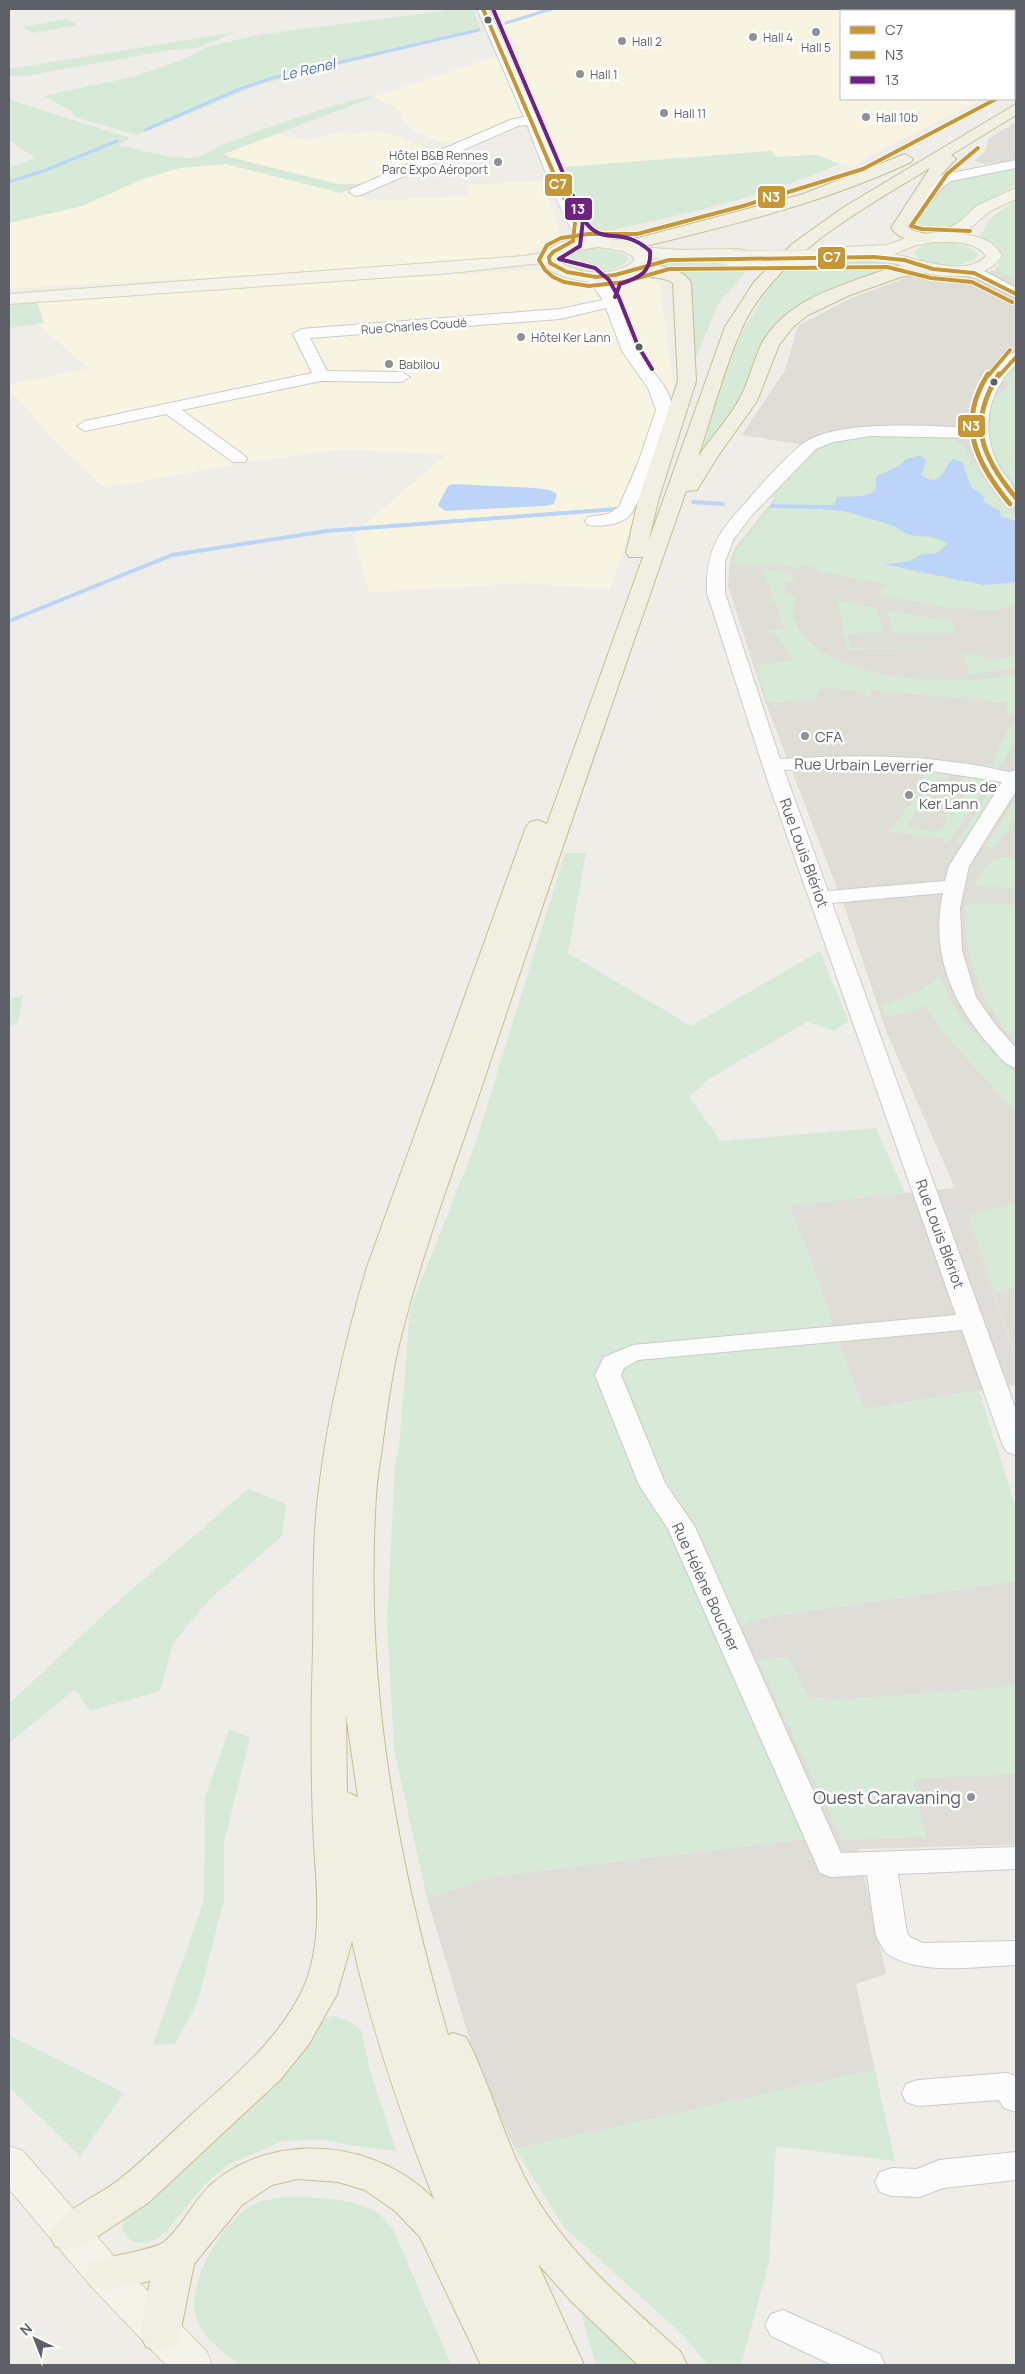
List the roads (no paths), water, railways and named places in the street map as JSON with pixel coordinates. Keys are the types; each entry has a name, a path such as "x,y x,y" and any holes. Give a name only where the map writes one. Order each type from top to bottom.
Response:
{"highway":[{"path":"618,244 654,238 853,182 904,159 1014,100"},
{"path":"564,2365 492,2206 460,2124 408,1964 391,1885 365,1738 356,1647 360,1494 372,1412 387,1333 426,1207 642,561 710,348 719,326 746,284 763,264 806,229 869,188 1014,100"},
{"path":"69,2234 134,2192 267,2070 296,2033 319,1994 327,1972 334,1933 330,1821 329,1651 333,1498 346,1411 364,1327 403,1204 642,561 729,338 746,306 760,286 798,248 840,217 1016,110"},
{"path":"924,238 901,232 899,228 921,192 944,162 1016,110"},
{"path":"632,266 660,271 680,279 687,370 684,392 648,502 642,561"},
{"path":"642,561 696,475 748,401 774,339 781,329 801,312 820,302 897,272 924,268"},
{"path":"329,1651 335,1740 346,1816 372,1950 428,2130 498,2307 526,2365"},
{"path":"391,1885 480,2117 518,2203 553,2252 598,2300 666,2365"},
{"path":"160,2334 174,2258 228,2193 262,2171 297,2162 338,2166 377,2178 409,2199 434,2226 502,2365"},
{"path":"105,2274 174,2258"}],"main road":[{"path":"945,237 964,226 984,208 1011,196"},
{"path":"972,241 970,238 973,230 981,220 1011,196"},
{"path":"9,299 552,262 569,273 589,276 669,260 735,257 822,255 874,257 902,254 924,268 962,270 985,265 993,259 993,252 986,246 972,241 945,237 924,238 908,242 902,254"},
{"path":"552,262 553,252 567,246 599,242 618,244 632,266"},
{"path":"9,2162 105,2274 160,2334 192,2365"}],"street":[{"path":"483,9 575,223 583,235 599,242"},
{"path":"356,192 515,123 532,120"},
{"path":"904,220 939,183 947,178 1016,164"},
{"path":"567,246 574,238 575,223"},
{"path":"985,265 986,271 1016,287"},
{"path":"610,303 610,282 632,266"},
{"path":"962,270 981,275 1016,294"},
{"path":"589,276 599,282 629,349 644,373 660,392 664,410 646,463 624,512 615,518 594,521"},
{"name":"Rue Charles Coudé","path":"321,376 301,334 574,312 610,303"},
{"path":"1016,357 996,374 988,389 980,418 981,433 987,458 996,475 1016,498"},
{"path":"85,426 321,376 402,377"},
{"path":"170,409 240,459"},
{"name":"Rue Louis Blériot","path":"981,433 864,432 824,439 810,446 730,530 720,550 715,570 716,593 772,765 1016,1446"},
{"name":"Rue Urbain Leverrier","path":"772,765 832,762 914,764 1015,777"},
{"path":"1015,777 959,866 950,908 951,950 965,997 987,1028 1016,1061"},
{"path":"820,898 953,887"},
{"name":"Rue Hélène Boucher","path":"971,1321 633,1353 614,1363 608,1375 652,1485 681,1528 831,1865 1016,1858"},
{"path":"881,1864 892,1936 899,1946 921,1955 1016,1953"},
{"path":"918,2093 1007,2086 1016,2099"},
{"path":"892,2182 920,2183 939,2174 1016,2166"},
{"path":"783,2325 867,2365"}],"water":[{"path":"920,456 926,460 921,475 934,480 941,476 953,459 962,462 971,487 983,495 984,502 1000,511 1001,517 1016,521 1016,582 983,585 884,564 907,562 921,555 938,553 948,543 933,537 909,535 892,525 844,511 821,509 818,507 821,505 834,505 837,497 858,496 874,492 877,476 899,466 906,459"},
{"path":"452,484 536,488 549,490 557,494 554,504 545,506 445,511 438,505 448,486"}],"waterway":[{"name":"Le Renel","path":"506,23 551,9"},
{"name":"Le Renel","path":"145,130 237,90 272,78 479,30"},
{"name":"Le Renel","path":"9,182 46,170 117,141"},
{"path":"693,502 723,504"},
{"path":"772,506 818,507"},
{"path":"9,621 172,555 327,531 617,509"}],"place":[{"name":"Hall 5","path":"816,32"},
{"name":"Hall 4","path":"753,37"},
{"name":"Hall 2","path":"622,41"},
{"name":"Hall 1","path":"580,74"},
{"name":"Hall 11","path":"664,113"},
{"name":"Hall 10b","path":"866,117"},
{"name":"Hôtel B&B Rennes Parc Expo Aéroport","path":"498,162"},
{"name":"Hôtel Ker Lann","path":"521,337"},
{"name":"Babilou","path":"389,364"},
{"name":"CFA","path":"805,736"},
{"name":"Campus de Ker Lann","path":"909,795"},
{"name":"Ouest Caravaning","path":"971,1797"}]}
